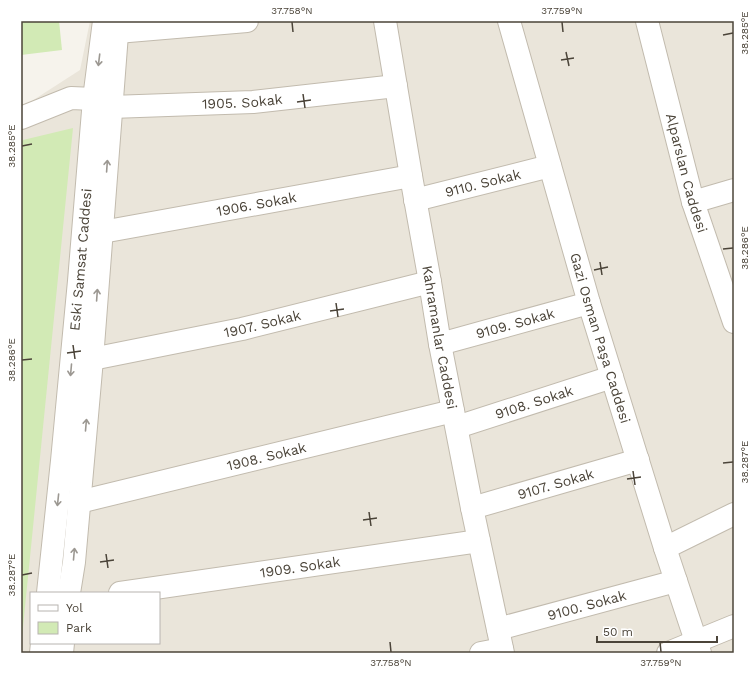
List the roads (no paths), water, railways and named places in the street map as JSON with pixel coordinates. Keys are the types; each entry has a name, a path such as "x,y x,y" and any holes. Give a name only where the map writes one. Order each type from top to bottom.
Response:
{"street":[{"path":"113,25 247,21"},
{"name":"Kahramanlar Caddesi","path":"385,21 410,176 440,344 472,508 501,644"},
{"name":"Gazi Osman Paşa Caddesi","path":"509,21 589,303 665,548 698,647"},
{"name":"Alparslan Caddesi","path":"647,21 693,202 734,322"},
{"name":"Eski Samsat Caddesi","path":"48,592 65,437 79,281 113,25"},
{"name":"1905. Sokak","path":"21,118 71,98 102,103 253,102 396,86"},
{"name":"Eski Samsat Caddesi","path":"69,592 74,562 102,232 102,103"},
{"name":"9110. Sokak","path":"415,200 550,166"},
{"name":"1906. Sokak","path":"102,232 410,176"},
{"path":"693,202 734,190"},
{"name":"1907. Sokak","path":"92,359 242,329 430,282"},
{"name":"9109. Sokak","path":"440,344 589,303"},
{"name":"9108. Sokak","path":"455,419 612,377"},
{"name":"1908. Sokak","path":"79,502 455,419"},
{"name":"9107. Sokak","path":"472,508 638,460"},
{"path":"665,548 734,514"},
{"name":"1909. Sokak","path":"127,592 479,541"},
{"name":"9100. Sokak","path":"481,653 501,644 676,581"},
{"path":"668,653 698,647 734,626"}]}
